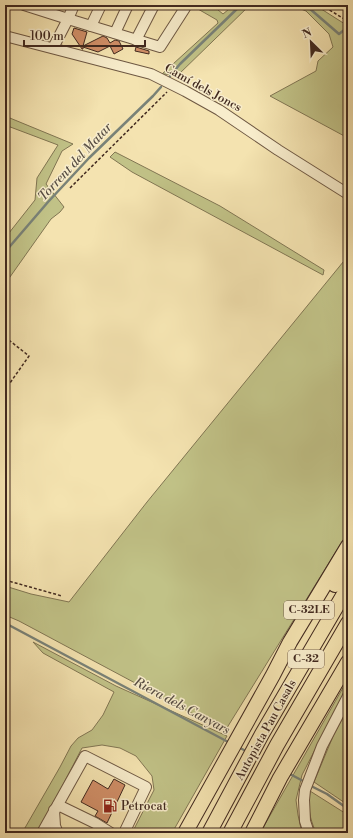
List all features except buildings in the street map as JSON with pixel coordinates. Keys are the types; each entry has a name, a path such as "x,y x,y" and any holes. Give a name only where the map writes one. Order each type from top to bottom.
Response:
{"highway":[{"name":"C-32LE","path":"185,833 290,642 348,546"},
{"name":"C-32","path":"273,675 348,565"},
{"name":"Autopista Pau Casals","path":"209,833 264,730 348,588"},
{"name":"Autopista Pau Casals","path":"230,833 279,740 348,623"},
{"name":"C-32","path":"252,833 295,749 313,704 348,639"},
{"path":"295,749 348,662"}],"street":[{"path":"24,5 36,7 160,47 185,8 180,5"},
{"path":"53,48 74,5"},
{"path":"91,26 101,5"},
{"path":"115,33 128,5"},
{"path":"136,40 154,5"},
{"name":"Camí dels Joncs","path":"5,36 151,74 219,110 278,150 348,194"},
{"path":"309,833 305,821 305,790 322,746 348,696"},
{"path":"42,833 85,756 146,787 124,833"},
{"path":"56,807 55,826 58,833"},
{"path":"56,807 95,823 111,833"}],"path":[{"path":"321,5 346,20"},
{"path":"70,188 174,85"},
{"path":"5,337 29,356 5,390"},
{"path":"5,580 62,596"}],"green space":[{"path":"191,5 212,5 223,14 234,5 250,5 178,75 162,74 218,23 217,20"},
{"path":"291,5 315,5 348,26 348,138 270,96 316,71 318,61 333,47 329,34 306,11"},
{"path":"5,116 73,144 62,151 46,184 64,207 51,219 5,284 5,238 35,200 37,178 58,145 5,125"},
{"path":"115,152 220,206 324,270 323,275 132,172 110,157"},
{"path":"348,256 348,532 225,731 19,621 5,615 5,586 31,594 69,602 147,502"},
{"path":"33,642 116,686 227,736 172,833 132,833 154,790 152,776 136,756 120,748 102,745 82,748 38,833 22,833 71,746 78,738 92,730 103,715 114,692 43,653"},
{"path":"348,679 348,685 302,775 296,800 302,833 260,833"},
{"path":"348,708 348,805 314,782 334,734"},
{"path":"310,791 348,815 348,833 316,833 310,812"}],"waterway":[{"path":"170,76 180,64 241,5"},
{"path":"301,5 309,8 339,34 348,27"},
{"name":"Torrent del Matar","path":"5,252 48,202 89,158 161,87"},
{"name":"Riera dels Canyars","path":"5,623 230,743"},
{"name":"Riera dels Canyars","path":"238,747 248,752"},
{"name":"Riera dels Canyars","path":"288,773 305,782"},
{"name":"Riera dels Canyars","path":"309,785 327,794 348,809"}],"place":[{"name":"Petrocat","path":"110,806"}]}
